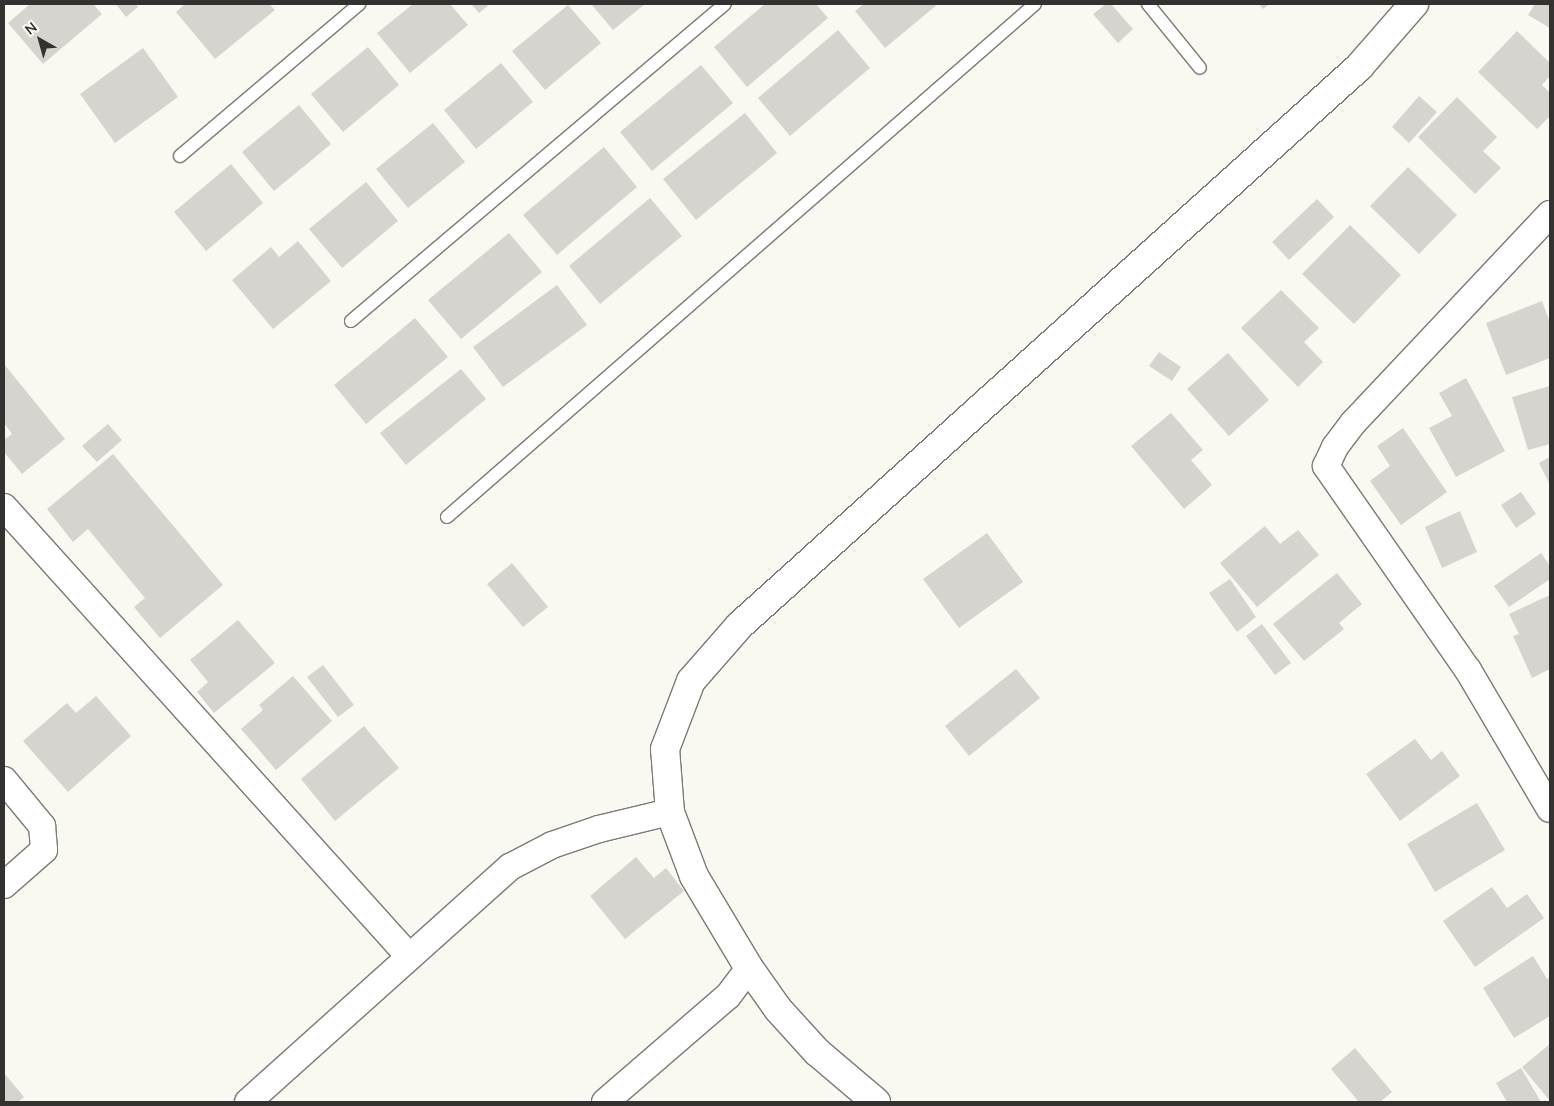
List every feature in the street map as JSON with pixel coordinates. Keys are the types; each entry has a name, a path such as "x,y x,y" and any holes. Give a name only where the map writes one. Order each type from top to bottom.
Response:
{"street":[{"path":"876,1102 817,1052 778,1009 749,968 694,876 670,812 665,749 691,681 740,625 1359,67 1414,4"},
{"path":"1550,214 1353,423 1335,447 1326,466 1468,670 1550,809"},
{"path":"4,507 408,955"},
{"path":"4,780 42,826 44,850 4,885"},
{"path":"248,1102 408,955 510,867 552,845 599,829 670,812"},
{"path":"605,1102 728,996 749,968"}],"lane":[{"path":"180,156 359,4"},
{"path":"351,320 725,4"},
{"path":"447,517 1035,4"},
{"path":"1148,4 1200,68"}],"building":[{"path":"30,4 93,4 102,14 43,64 8,23"},
{"path":"116,4 136,4 138,7 126,17"},
{"path":"185,4 269,4 275,10 215,59 176,12"},
{"path":"413,4 450,4 468,25 410,73 377,33"},
{"path":"471,4 490,4 479,13"},
{"path":"591,4 645,4 613,30"},
{"path":"765,4 816,4 828,18 747,87 714,47"},
{"path":"864,4 938,4 885,48 855,11"},
{"path":"1106,4 1111,4 1133,29 1118,43 1093,14"},
{"path":"1259,4 1269,4 1263,9"},
{"path":"1535,4 1550,4 1550,28 1528,15"},
{"path":"568,5 601,43 545,90 512,51"},
{"path":"838,30 870,68 790,136 758,98"},
{"path":"1517,31 1550,63 1550,76 1542,85 1550,93 1550,116 1537,129 1478,72"},
{"path":"368,47 399,85 343,132 311,94"},
{"path":"143,48 178,97 115,143 80,94"},
{"path":"501,63 533,102 476,149 444,110"},
{"path":"701,65 733,103 652,171 620,132"},
{"path":"1419,96 1437,112 1409,143 1392,127"},
{"path":"1457,97 1497,137 1483,151 1501,168 1475,194 1418,137"},
{"path":"299,105 331,144 274,191 242,152"},
{"path":"745,113 777,153 696,220 663,179"},
{"path":"433,123 465,162 408,208 376,169"},
{"path":"604,147 637,187 557,255 523,215"},
{"path":"231,164 263,203 206,251 174,212"},
{"path":"1408,167 1457,215 1419,254 1370,206"},
{"path":"366,182 398,221 342,268 309,229"},
{"path":"650,198 682,236 600,304 569,266"},
{"path":"1317,199 1334,217 1289,260 1272,242"},
{"path":"1350,225 1401,275 1354,324 1302,274"},
{"path":"509,233 542,272 461,339 428,300"},
{"path":"298,241 331,281 273,329 232,280 271,247 279,257"},
{"path":"557,285 587,325 503,387 473,347"},
{"path":"1281,290 1319,328 1304,342 1323,362 1298,387 1241,328"},
{"path":"1542,301 1550,323 1550,358 1506,375 1486,323"},
{"path":"415,318 448,357 366,424 334,385"},
{"path":"1159,352 1181,367 1172,381 1149,366"},
{"path":"1228,353 1269,400 1229,436 1187,389"},
{"path":"4,364 65,439 22,474 4,452 4,440 12,434 4,423"},
{"path":"461,369 486,399 406,465 380,433"},
{"path":"1466,378 1505,451 1456,477 1429,428 1452,416 1439,393"},
{"path":"1550,386 1550,444 1528,450 1512,397"},
{"path":"1171,413 1203,450 1191,460 1212,485 1184,509 1131,446"},
{"path":"108,424 122,440 97,462 82,446"},
{"path":"1403,428 1447,492 1401,525 1370,481 1390,466 1377,446"},
{"path":"113,454 223,585 160,638 134,607 145,598 88,529 73,542 47,509"},
{"path":"1550,457 1550,485 1539,463"},
{"path":"1521,492 1536,514 1516,528 1501,505"},
{"path":"1460,511 1477,552 1442,568 1425,527"},
{"path":"1265,526 1280,544 1298,530 1319,555 1257,607 1220,563"},
{"path":"987,533 1023,582 959,628 923,579"},
{"path":"1541,553 1550,566 1550,579 1509,607 1494,586"},
{"path":"512,563 548,607 523,627 487,584"},
{"path":"1337,573 1362,604 1339,623 1344,629 1304,661 1273,624"},
{"path":"1230,579 1256,617 1237,632 1209,593"},
{"path":"1550,595 1550,669 1532,678 1513,636 1519,634 1509,614"},
{"path":"238,620 275,663 214,713 197,692 208,682 190,660"},
{"path":"1262,624 1291,663 1275,675 1246,636"},
{"path":"323,665 354,705 338,717 307,677"},
{"path":"1016,669 1040,698 969,756 945,726"},
{"path":"293,676 332,721 276,770 241,729 263,710 259,705"},
{"path":"96,696 131,736 68,792 23,741 67,703 76,713"},
{"path":"364,726 399,768 335,821 301,779"},
{"path":"1415,739 1431,760 1442,751 1460,776 1400,821 1366,774"},
{"path":"1477,803 1505,850 1435,892 1407,844"},
{"path":"636,857 654,878 666,868 684,891 625,939 590,896"},
{"path":"1492,887 1507,908 1527,894 1544,918 1475,967 1443,921"},
{"path":"1533,956 1547,979 1550,977 1550,1016 1514,1038 1483,988"},
{"path":"1550,1044 1550,1101 1522,1067"},
{"path":"1355,1048 1392,1092 1380,1102 1359,1102 1331,1069"},
{"path":"1521,1068 1541,1102 1507,1102 1496,1083"},
{"path":"4,1073 24,1097 18,1102 4,1102"}]}
